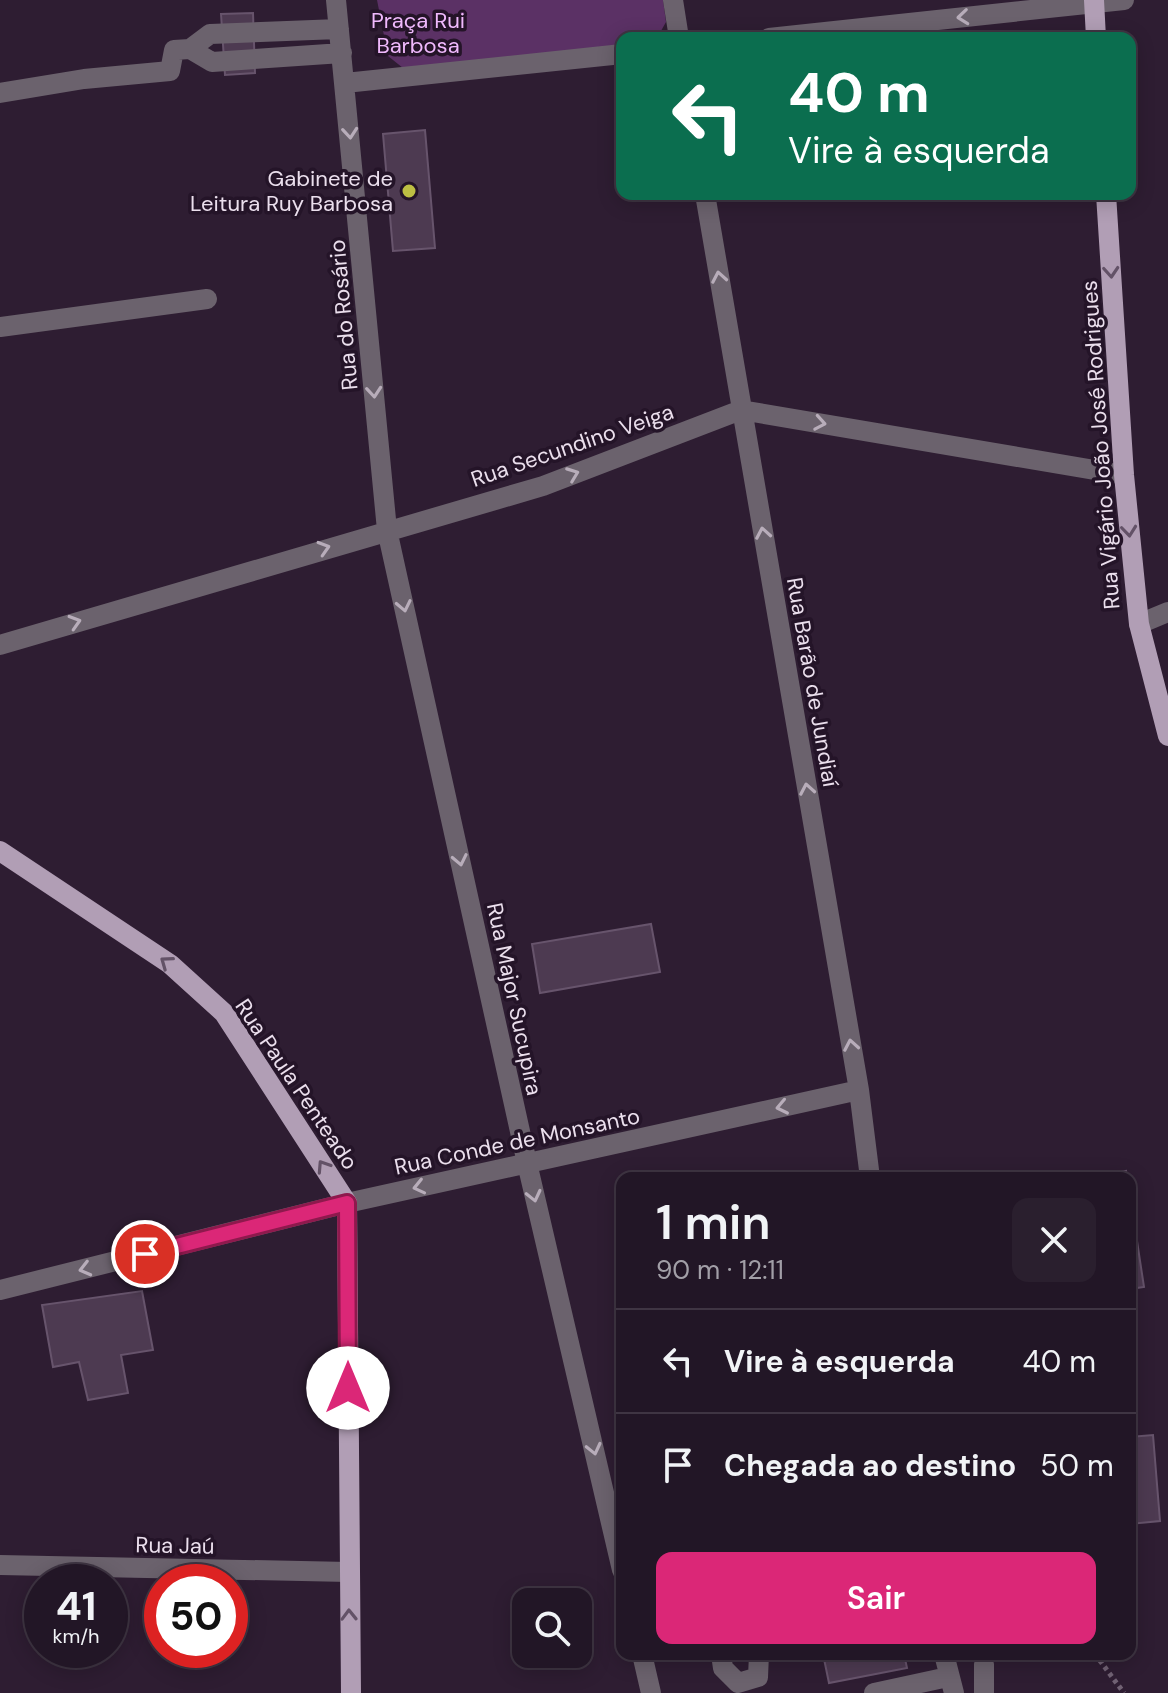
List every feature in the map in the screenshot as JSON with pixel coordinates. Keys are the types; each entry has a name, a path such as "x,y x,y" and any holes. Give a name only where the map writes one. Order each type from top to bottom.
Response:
{"main road":[{"path":"1094,2 1096,32"},
{"name":"Rua Vigário João José Rodrigues","path":"1106,200 1124,475 1139,624 1168,736"},
{"name":"Rua Paula Penteado","path":"0,851 170,964 224,1013 347,1203 351,1693"}],"street":[{"name":"Rua do Rosário","path":"336,0 387,530"},
{"path":"673,0 678,32"},
{"path":"823,32 1124,0"},
{"path":"0,93 84,79 170,71 171,53 190,49 210,34 339,29"},
{"path":"190,49 212,62 342,53"},
{"path":"345,83 616,55"},
{"name":"Rua Barão de Jundiaí","path":"706,200 859,1090 869,1172"},
{"path":"0,327 207,299"},
{"path":"741,410 1124,475"},
{"name":"Rua Secundino Veiga","path":"0,645 543,486 741,410"},
{"name":"Rua Major Sucupira","path":"387,530 527,1163 616,1544"},
{"path":"1139,624 1168,612"},
{"name":"Rua Conde de Monsanto","path":"0,1290 347,1203 859,1090"},
{"name":"Rua Jaú","path":"0,1565 349,1572"},
{"path":"643,1660 651,1693"},
{"path":"723,1660 729,1678 754,1687 760,1673 759,1660"},
{"path":"874,1693 951,1685 945,1660"},
{"path":"984,1664 984,1693"}],"path":[{"path":"1099,1660 1124,1693"}],"green space":[{"name":"Praça Rui Barbosa","path":"377,0 663,0 666,22 660,32 616,32 616,47 403,68 388,56"}],"building":[{"path":"253,13 255,73 225,75 221,14"},
{"name":"Gabinete de Leitura Ruy Barbosa","path":"425,130 435,248 393,251 383,134"},
{"path":"651,924 660,972 540,993 532,944"},
{"path":"1136,1234 1144,1287 1136,1288"},
{"path":"142,1291 153,1350 121,1355 128,1393 88,1400 79,1362 53,1367 42,1305"},
{"path":"1153,1435 1160,1521 1136,1523 1136,1436"},
{"path":"824,1660 905,1660 907,1668 829,1683"}],"place":[{"name":"Gabinete de Leitura Ruy Barbosa","path":"409,191"}],"route":[{"path":"145,1254 347,1203 348,1388"}]}
